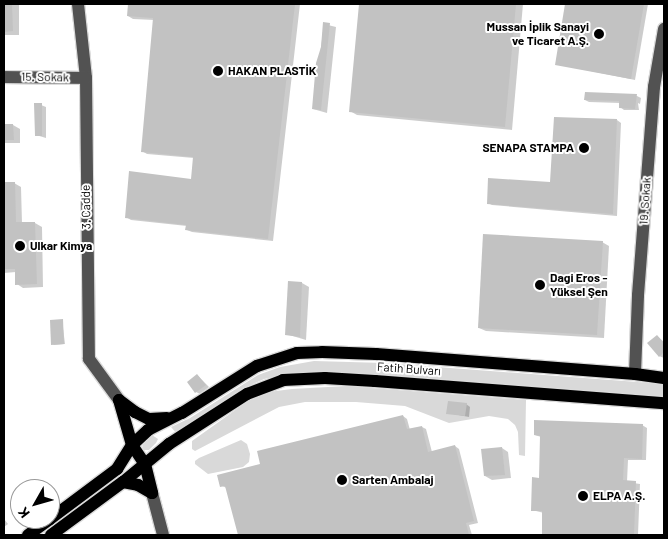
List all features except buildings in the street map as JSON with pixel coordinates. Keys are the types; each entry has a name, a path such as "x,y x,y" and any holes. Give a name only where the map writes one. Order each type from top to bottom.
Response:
{"main road":[{"path":"60,512 118,469 138,437 257,366 288,356 310,352 376,354 664,378"},
{"name":"Fatih Bulvarı","path":"51,535 123,482 169,444 258,389 283,380 300,378 394,382 664,403"},
{"path":"119,400 135,412 149,419 172,418"},
{"path":"119,400 132,445 145,464 152,493"},
{"path":"156,426 163,430 169,444"},
{"path":"123,482 138,485 152,493"}],"street":[{"name":"3. Cadde","path":"78,4 86,78 89,359 119,400"},
{"name":"19. Sokak","path":"634,374 654,87 664,29"},
{"name":"15. Sokak","path":"4,77 86,78"},
{"path":"152,493 163,535"}],"shaded area":[{"path":"314,361 384,363 664,384 664,399 609,392 381,376 283,375 264,379 253,384 178,435 171,427 190,418 258,375 280,367"},
{"path":"346,386 526,400 525,456 519,455 518,432 515,425 508,419 489,416 449,423 405,406 356,402 305,402 279,407 195,451 192,449 192,441 248,401 268,392"},
{"path":"152,435 158,439 156,443 149,450 142,450 143,441"},
{"path":"241,440 247,444 250,454 249,462 243,467 208,474 195,464 195,461 199,458"}],"place":[{"name":"Mussan İplik Sanayi ve Ticaret A.Ş.","path":"599,34"},
{"name":"HAKAN PLASTİK","path":"218,71"},
{"name":"SENAPA STAMPA","path":"584,148"},
{"name":"Ulkar Kimya","path":"20,246"},
{"name":"Dagi Eros - Yüksel Şen","path":"540,285"},
{"name":"Sarten Ambalaj","path":"342,480"},
{"name":"ELPA A.Ş.","path":"583,496"}]}
